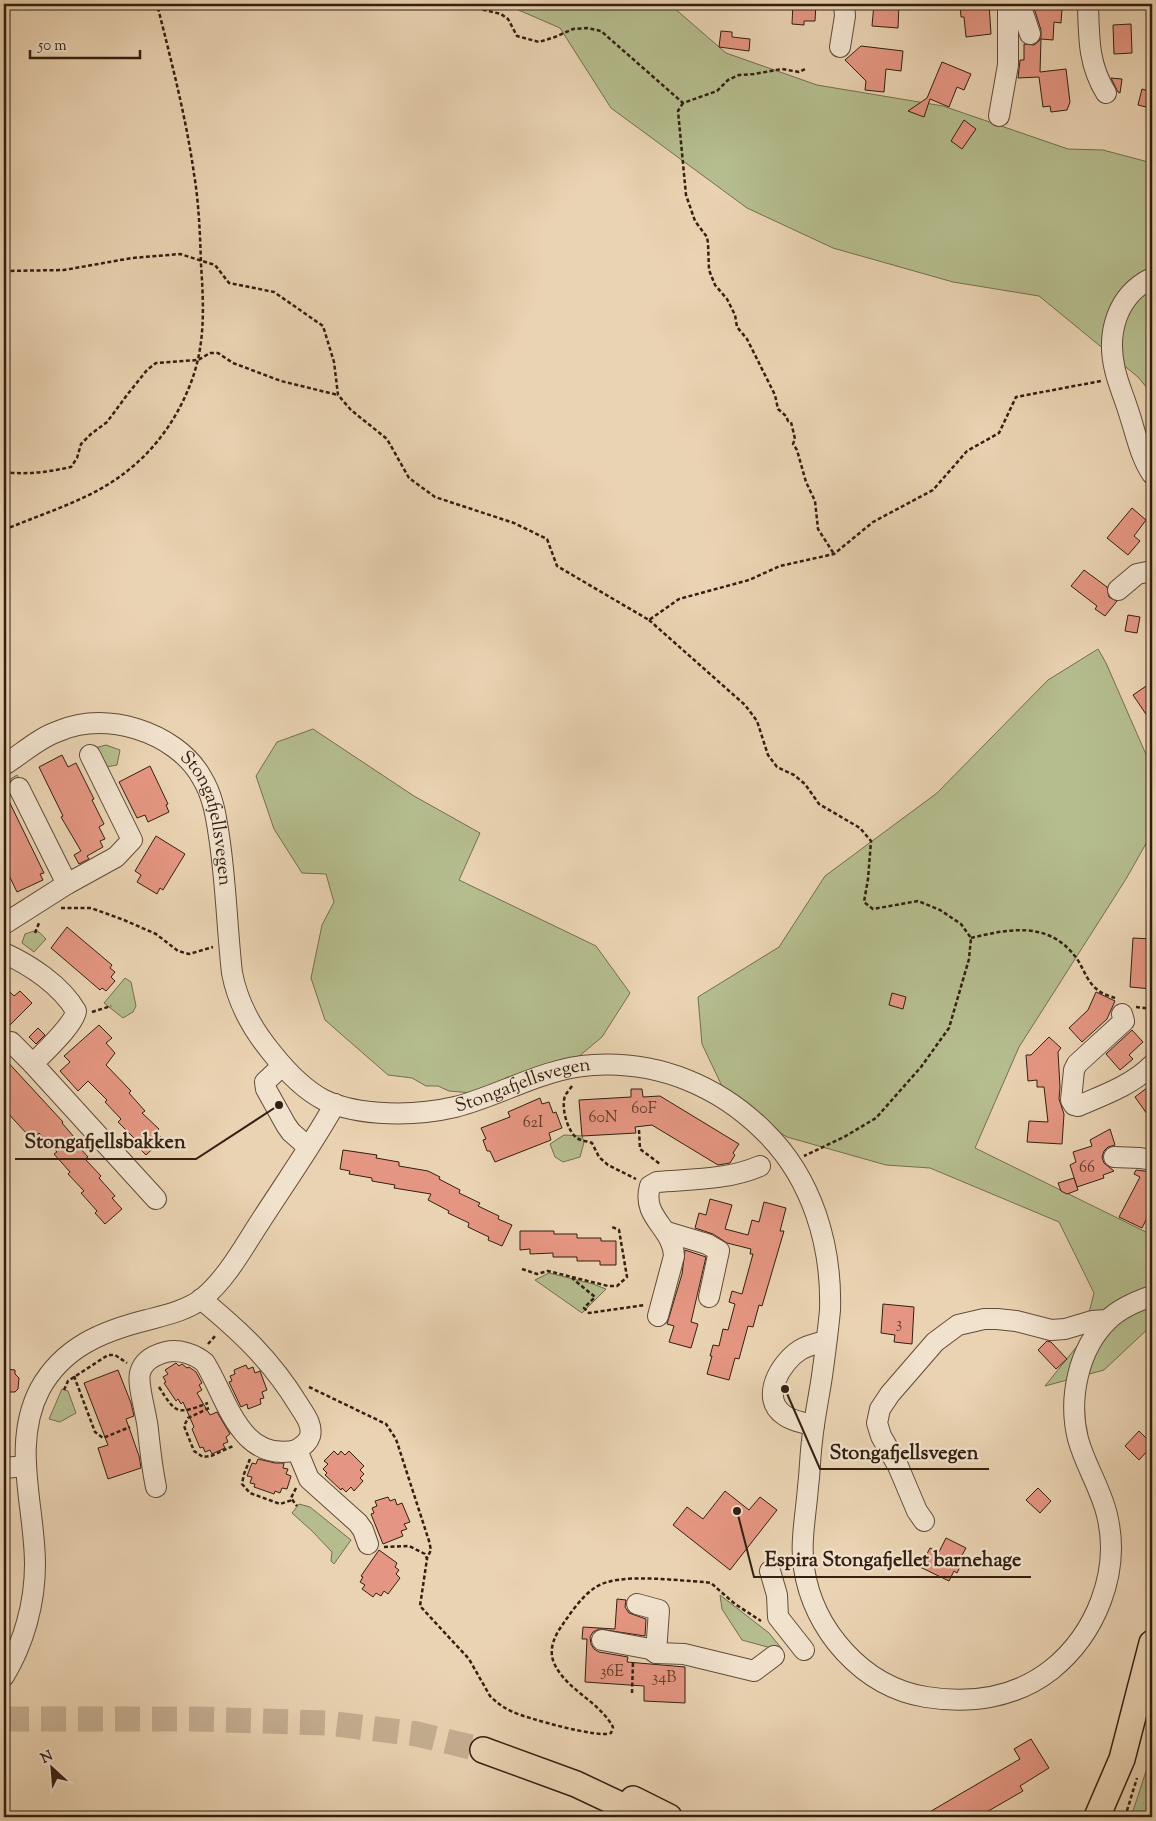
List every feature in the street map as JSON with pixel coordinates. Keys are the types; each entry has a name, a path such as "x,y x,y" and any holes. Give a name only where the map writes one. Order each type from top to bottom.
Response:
{"main road":[{"path":"1097,1817 1122,1759 1148,1670 1152,1643"},
{"path":"483,1750 548,1773 646,1817"},
{"path":"1113,1817 1125,1781 1122,1759"},
{"path":"605,1798 622,1793 669,1817"},
{"path":"605,1798 614,1813 621,1817"}],"street":[{"path":"840,47 845,16 844,4"},
{"path":"999,116 1008,65 1008,4"},
{"path":"1020,4 1030,34"},
{"path":"1088,4 1089,34 1094,68 1097,78 1106,93"},
{"path":"1152,278 1137,288 1124,301 1118,313 1112,339 1112,351 1117,378 1143,457 1152,474"},
{"path":"1118,590 1137,574 1152,571"},
{"name":"Stongafjellsvegen","path":"4,765 57,731 77,724 98,722 120,724 160,738 192,764 207,788 214,805 222,855 235,990 251,1026 282,1066 309,1090 336,1104 365,1111 387,1113 435,1111 479,1100 549,1072 591,1065 640,1066 671,1073 692,1082 728,1102 763,1130 777,1144 804,1184 814,1209 828,1263 831,1291 814,1425 804,1530 804,1569 812,1599 819,1615 834,1639 868,1673 881,1682 913,1695 947,1700 998,1696 1044,1676 1068,1655 1088,1629 1104,1592 1111,1557 1110,1526 1105,1506 1078,1441 1075,1393 1087,1351 1107,1320 1130,1305 1152,1296"},
{"path":"4,924 67,884 116,858 132,840 90,755"},
{"path":"19,788 67,884"},
{"path":"4,953 41,975 67,999 76,1011 75,1017 33,1064"},
{"path":"1125,1006 1124,1021 1077,1064 1074,1070 1071,1100 1074,1105 1078,1106 1113,1091 1147,1071 1152,1066"},
{"path":"11,1042 156,1199"},
{"path":"282,1066 265,1082 266,1089 291,1132 308,1147"},
{"path":"4,1676 18,1649 25,1628 33,1591 35,1556 26,1466 26,1442 28,1423 40,1390 49,1375 62,1360 91,1338 108,1331 169,1314 201,1299 215,1288 336,1104"},
{"path":"1114,1157 1152,1160"},
{"path":"659,1309 674,1256 674,1249 667,1232 651,1213 648,1200 650,1186 657,1182 732,1175 760,1166"},
{"path":"667,1232 707,1244 719,1251 709,1297"},
{"path":"156,1487 140,1373 145,1362 163,1353 174,1351 197,1356 210,1372 237,1424 252,1441 277,1451 287,1452 297,1450 310,1437 309,1423 283,1381 259,1351 240,1332 201,1299"},
{"name":"Stongafjellsvegen","path":"924,1521 917,1511 898,1466 881,1436 878,1423 880,1409 890,1394 935,1342 958,1326 984,1319 997,1318 1016,1321 1051,1330 1065,1329 1092,1321 1107,1320"},
{"path":"814,1425 783,1415 772,1394 774,1380 784,1365 799,1350 826,1341"},
{"path":"297,1450 309,1479 358,1523 363,1530 368,1544"},
{"path":"4,1468 26,1466"},
{"path":"770,1571 777,1595 778,1617 804,1650"},
{"path":"638,1604 658,1610 656,1653"},
{"path":"602,1640 634,1645 650,1649 656,1653 684,1654 754,1671 774,1656"}],"path":[{"path":"4,530 91,495 132,467 151,450 169,425 198,360 203,302 199,212 194,172 157,4"},
{"path":"471,4 480,9 501,14 508,20 517,36 539,42 572,29 587,28 601,31 683,103"},
{"path":"807,68 799,72 782,69 739,75 728,80 717,91 683,103 678,111 686,195 695,221 708,243 709,270 714,285 726,299 735,315 737,327 748,339 775,395 778,409 791,422 795,439 793,444 797,450 806,482 815,501 818,529 834,554"},
{"path":"4,271 64,270 132,258 180,254 215,265 229,282 274,292 323,326 334,362 338,395 351,410 387,439 408,478 435,497 514,523 546,539 557,566 649,620 746,705 757,721 768,755 776,767 805,784 819,804 860,828 871,841 864,902 873,909 918,902 940,910 961,924 971,938 969,959 949,1028 921,1067 876,1118 844,1137 814,1150 792,1164"},
{"path":"4,472 18,474 54,471 72,467 81,444 107,422 126,394 156,362 198,360 210,353 218,353 233,363 281,381 338,395"},
{"path":"649,620 680,599 749,580 780,566 834,554 873,522 933,490 967,451 999,433 1016,397 1117,378"},
{"path":"40,900 45,908 91,908 156,934 178,950 189,954 209,947 220,946"},
{"path":"971,938 1004,930 1036,931 1056,938 1075,955 1092,985 1098,991 1125,1006 1152,1009"},
{"path":"86,1008 90,1013 111,1006"},
{"path":"572,1086 565,1096 564,1104 572,1133 577,1138 592,1143 598,1157 608,1165 650,1186"},
{"path":"639,1130 640,1149 681,1180"},
{"path":"522,1269 537,1274 548,1271 608,1286 617,1286 627,1277 619,1230 610,1226"},
{"path":"574,1277 573,1279 595,1297 584,1308 589,1314 659,1309"},
{"path":"197,1356 216,1335"},
{"path":"64,1390 68,1381 74,1376 108,1355 115,1355 140,1373"},
{"path":"74,1376 95,1432 103,1438 147,1421"},
{"path":"283,1381 305,1385 386,1424 391,1430 396,1439 429,1541 430,1550 420,1606 469,1660 490,1696 502,1706 523,1716 595,1734 607,1735 611,1733 613,1727 604,1716 561,1675 554,1661 552,1648 558,1631 590,1591 597,1586 615,1580 636,1579 711,1583 735,1604 774,1629 784,1627"},
{"path":"157,1385 171,1406 182,1411 223,1399"},
{"path":"223,1399 188,1418 184,1426 194,1451 203,1457 211,1456 252,1441"},
{"path":"252,1441 242,1484 246,1490 280,1504 292,1500"},
{"path":"368,1544 389,1548 409,1546 423,1551 427,1559"},
{"path":"632,1693 634,1645"}],"green space":[{"path":"499,4 662,4 673,7 726,53 817,85 943,106 1068,149 1103,150 1152,163 1152,394 1138,377 1039,296 953,282 833,248 747,208 611,108 560,28 507,5"},
{"path":"1098,649 1152,768 1152,833 1126,879 1019,1047 975,1148 1152,1235 1152,1325 1104,1370 1045,1386 1082,1340 1094,1293 1059,1222 930,1168 886,1165 787,1137 730,1103 702,1044 698,997 779,947 825,876 937,793 1048,680"},
{"path":"313,729 414,796 480,833 459,880 596,946 630,993 602,1037 559,1073 472,1093 449,1091 438,1086 426,1086 412,1078 388,1075 325,1020 311,978 322,925 334,902 326,874 302,873 274,829 256,776 277,742"},
{"path":"106,745 120,750 117,765 101,768 95,748"},
{"path":"17,775 23,785 4,795 4,783"},
{"path":"34,931 39,932 46,939 34,952 22,943 25,934"},
{"path":"125,978 131,982 136,1006 133,1012 123,1018 104,1003"},
{"path":"564,1135 582,1136 584,1142 580,1157 563,1162 555,1157 550,1144"},
{"path":"549,1273 606,1289 582,1313 535,1280"},
{"path":"62,1389 68,1391 76,1413 60,1422 49,1419"},
{"path":"299,1504 310,1507 351,1540 334,1564 331,1561 332,1552 292,1513"},
{"path":"720,1595 769,1633 782,1649 742,1640 722,1609"},
{"path":"1152,1753 1152,1817 1131,1817"}],"building":[{"path":"793,4 816,4 815,21 804,21 804,25 792,24"},
{"path":"874,4 899,4 898,28 872,26"},
{"path":"989,4 991,34 966,37 964,17 961,17 960,5"},
{"path":"1033,5 1062,9 1061,23 1054,22 1053,40 1041,39 1040,72 1066,69 1070,102 1067,110 1051,112 1050,106 1043,107 1039,77 1018,78 1020,60 1024,60 1024,44 1034,45 1041,37 1041,30"},
{"path":"1131,24 1132,53 1114,54 1113,25"},
{"path":"721,31 732,32 732,37 750,39 749,51 719,47"},
{"path":"861,46 903,51 901,71 886,69 884,92 865,90 866,81 845,60"},
{"path":"942,62 971,74 964,90 957,87 949,107 930,99 924,117 908,111 927,98"},
{"path":"1111,78 1122,79 1120,93 1118,92"},
{"path":"1142,89 1152,92 1150,108 1138,105"},
{"path":"964,120 976,129 962,149 951,141"},
{"path":"1132,508 1146,520 1134,536 1140,541 1128,555 1107,538"},
{"path":"1084,570 1107,587 1109,597 1117,601 1105,616 1095,609 1097,606 1071,586"},
{"path":"1128,615 1140,617 1137,633 1125,631"},
{"path":"1152,682 1152,723 1133,695"},
{"path":"62,755 68,767 76,763 104,824 99,827 105,839 100,841 103,847 87,856 89,859 79,864 74,855 81,851 61,817 63,816 39,767"},
{"path":"150,766 168,804 166,805 169,812 148,822 145,815 137,818 119,782"},
{"path":"4,791 44,873 40,874 43,880 17,892 4,865"},
{"path":"156,836 185,854 163,890 160,888 157,894 137,882 141,875 135,871"},
{"path":"67,927 112,965 110,968 115,972 111,977 115,981 106,991 102,988 100,990 51,948"},
{"path":"1133,938 1152,939 1152,989 1130,987"},
{"path":"4,986 14,996 20,991 32,1003 4,1031"},
{"path":"1096,992 1115,1001 1107,1019 1082,1042 1069,1028 1088,1010"},
{"path":"892,993 906,997 903,1009 889,1005"},
{"path":"99,1025 112,1038 106,1043 115,1053 106,1065 131,1091 129,1093 145,1111 142,1113 159,1129 156,1132 163,1139 146,1155 132,1141 135,1139 118,1122 121,1119 105,1102 107,1100 88,1081 78,1091 60,1071 70,1062 64,1056"},
{"path":"38,1028 45,1035 36,1044 29,1037"},
{"path":"1132,1030 1143,1042 1129,1055 1133,1059 1120,1070 1106,1054"},
{"path":"1049,1037 1061,1048 1058,1052 1059,1099 1064,1114 1062,1144 1027,1142 1029,1121 1048,1122 1044,1087 1037,1087 1037,1080 1028,1081 1026,1055 1031,1055"},
{"path":"4,1058 63,1122 74,1137 72,1139 88,1157 85,1159 101,1176 99,1178 115,1196 112,1198 122,1209 105,1224 95,1213 97,1211 81,1193 84,1191 68,1174 70,1172 54,1154 57,1152 39,1133 36,1137 31,1132 28,1135 4,1109"},
{"path":"1152,1084 1152,1121 1135,1097"},
{"path":"631,1089 642,1089 643,1097 660,1096 739,1144 733,1153 735,1155 730,1163 718,1165 652,1125 635,1127 636,1133 582,1136 579,1100 631,1097"},
{"path":"540,1098 542,1104 549,1102 553,1113 556,1112 562,1128 549,1133 551,1140 495,1162 490,1151 487,1151 483,1140 486,1139 481,1128 510,1117 508,1112"},
{"path":"1110,1129 1115,1145 1108,1147 1102,1157 1104,1163 1114,1171 1103,1175 1104,1178 1077,1187 1070,1165 1076,1162 1073,1152 1092,1146 1090,1140"},
{"path":"343,1150 377,1155 376,1158 399,1162 399,1166 428,1171 440,1177 439,1179 460,1190 459,1193 480,1203 478,1206 499,1216 498,1219 512,1225 502,1246 488,1240 489,1237 468,1227 469,1223 448,1213 449,1211 428,1200 431,1194 394,1188 395,1185 372,1181 372,1178 349,1174 350,1171 340,1169"},
{"path":"1136,1170 1152,1172 1152,1208 1142,1228 1119,1217 1140,1177 1134,1174"},
{"path":"1074,1178 1078,1190 1067,1194 1061,1191 1058,1183"},
{"path":"710,1199 732,1205 725,1229 748,1235 752,1220 759,1222 764,1202 786,1208 780,1231 784,1231 762,1306 759,1305 753,1327 748,1326 739,1359 735,1358 729,1380 707,1374 712,1356 710,1356 713,1345 719,1346 723,1329 728,1330 735,1304 729,1302 732,1291 742,1294 753,1254 750,1254 751,1249 727,1243 713,1234 695,1228 699,1213 706,1215"},
{"path":"520,1231 554,1231 554,1234 577,1234 577,1238 601,1238 601,1241 616,1241 616,1265 600,1265 600,1261 577,1261 577,1257 553,1257 553,1253 530,1254 530,1249 520,1250"},
{"path":"685,1250 706,1257 691,1322 698,1324 691,1348 669,1342 674,1326 667,1324 682,1274"},
{"path":"883,1304 914,1307 912,1344 894,1342 895,1335 881,1333"},
{"path":"1047,1341 1051,1342 1067,1359 1056,1369 1038,1350"},
{"path":"176,1363 179,1366 182,1364 187,1368 189,1367 196,1372 202,1383 199,1385 202,1390 197,1393 210,1415 217,1412 230,1434 226,1437 228,1442 223,1444 225,1448 212,1454 210,1450 205,1452 203,1447 200,1448 192,1429 194,1427 183,1402 181,1404 178,1399 176,1401 164,1383 166,1382 163,1377 168,1374 165,1370"},
{"path":"246,1365 248,1369 253,1367 255,1373 260,1371 267,1390 262,1392 264,1398 260,1399 261,1404 248,1409 247,1404 241,1407 229,1382 232,1381 230,1376 235,1374 234,1370"},
{"path":"4,1369 15,1370 15,1374 19,1378 18,1389 15,1392 4,1392"},
{"path":"118,1370 131,1403 134,1416 126,1419 139,1456 141,1468 108,1479 98,1448 108,1445 84,1383"},
{"path":"1139,1431 1152,1446 1139,1460 1125,1446"},
{"path":"334,1451 338,1455 341,1451 345,1455 349,1451 364,1466 360,1470 364,1474 360,1478 363,1481 354,1491 351,1487 346,1492 342,1488 341,1490 325,1475 327,1473 323,1469 328,1464 324,1461"},
{"path":"258,1459 284,1463 283,1468 288,1469 286,1474 291,1476 287,1489 282,1488 280,1493 275,1491 274,1494 254,1487 255,1484 250,1483 252,1477 247,1476 252,1463 256,1464"},
{"path":"1038,1488 1051,1501 1040,1513 1026,1500"},
{"path":"725,1491 749,1510 760,1497 777,1510 730,1570 673,1525 687,1507 703,1519"},
{"path":"388,1497 390,1501 395,1499 397,1505 402,1503 410,1522 404,1524 407,1529 401,1531 403,1536 383,1544 371,1514 374,1513 372,1508 377,1506 375,1501"},
{"path":"946,1538 966,1548 961,1557 964,1559 957,1573 954,1571 949,1581 920,1567 930,1548 939,1552"},
{"path":"379,1550 397,1563 395,1567 399,1570 396,1574 400,1578 388,1594 384,1591 381,1596 376,1593 373,1597 362,1589 365,1585 360,1582 363,1577 361,1576"},
{"path":"617,1599 626,1600 625,1607 629,1613 646,1619 645,1636 599,1629 593,1632 590,1637 594,1649 599,1652 628,1657 627,1662 685,1667 685,1703 644,1701 644,1686 585,1682 587,1639 582,1639 583,1627 615,1629"},
{"path":"1031,1739 1049,1768 1020,1786 1023,1791 978,1817 921,1817 1020,1759 1014,1749"}],"tunnel":[{"path":"4,1719 195,1719 327,1723 417,1734 483,1750"}],"place":[{"name":"Stongafjellsbakken","path":"279,1105"},
{"name":"Stongafjellsvegen","path":"785,1389"},
{"name":"Espira Stongafjellet barnehage","path":"737,1511"}]}
